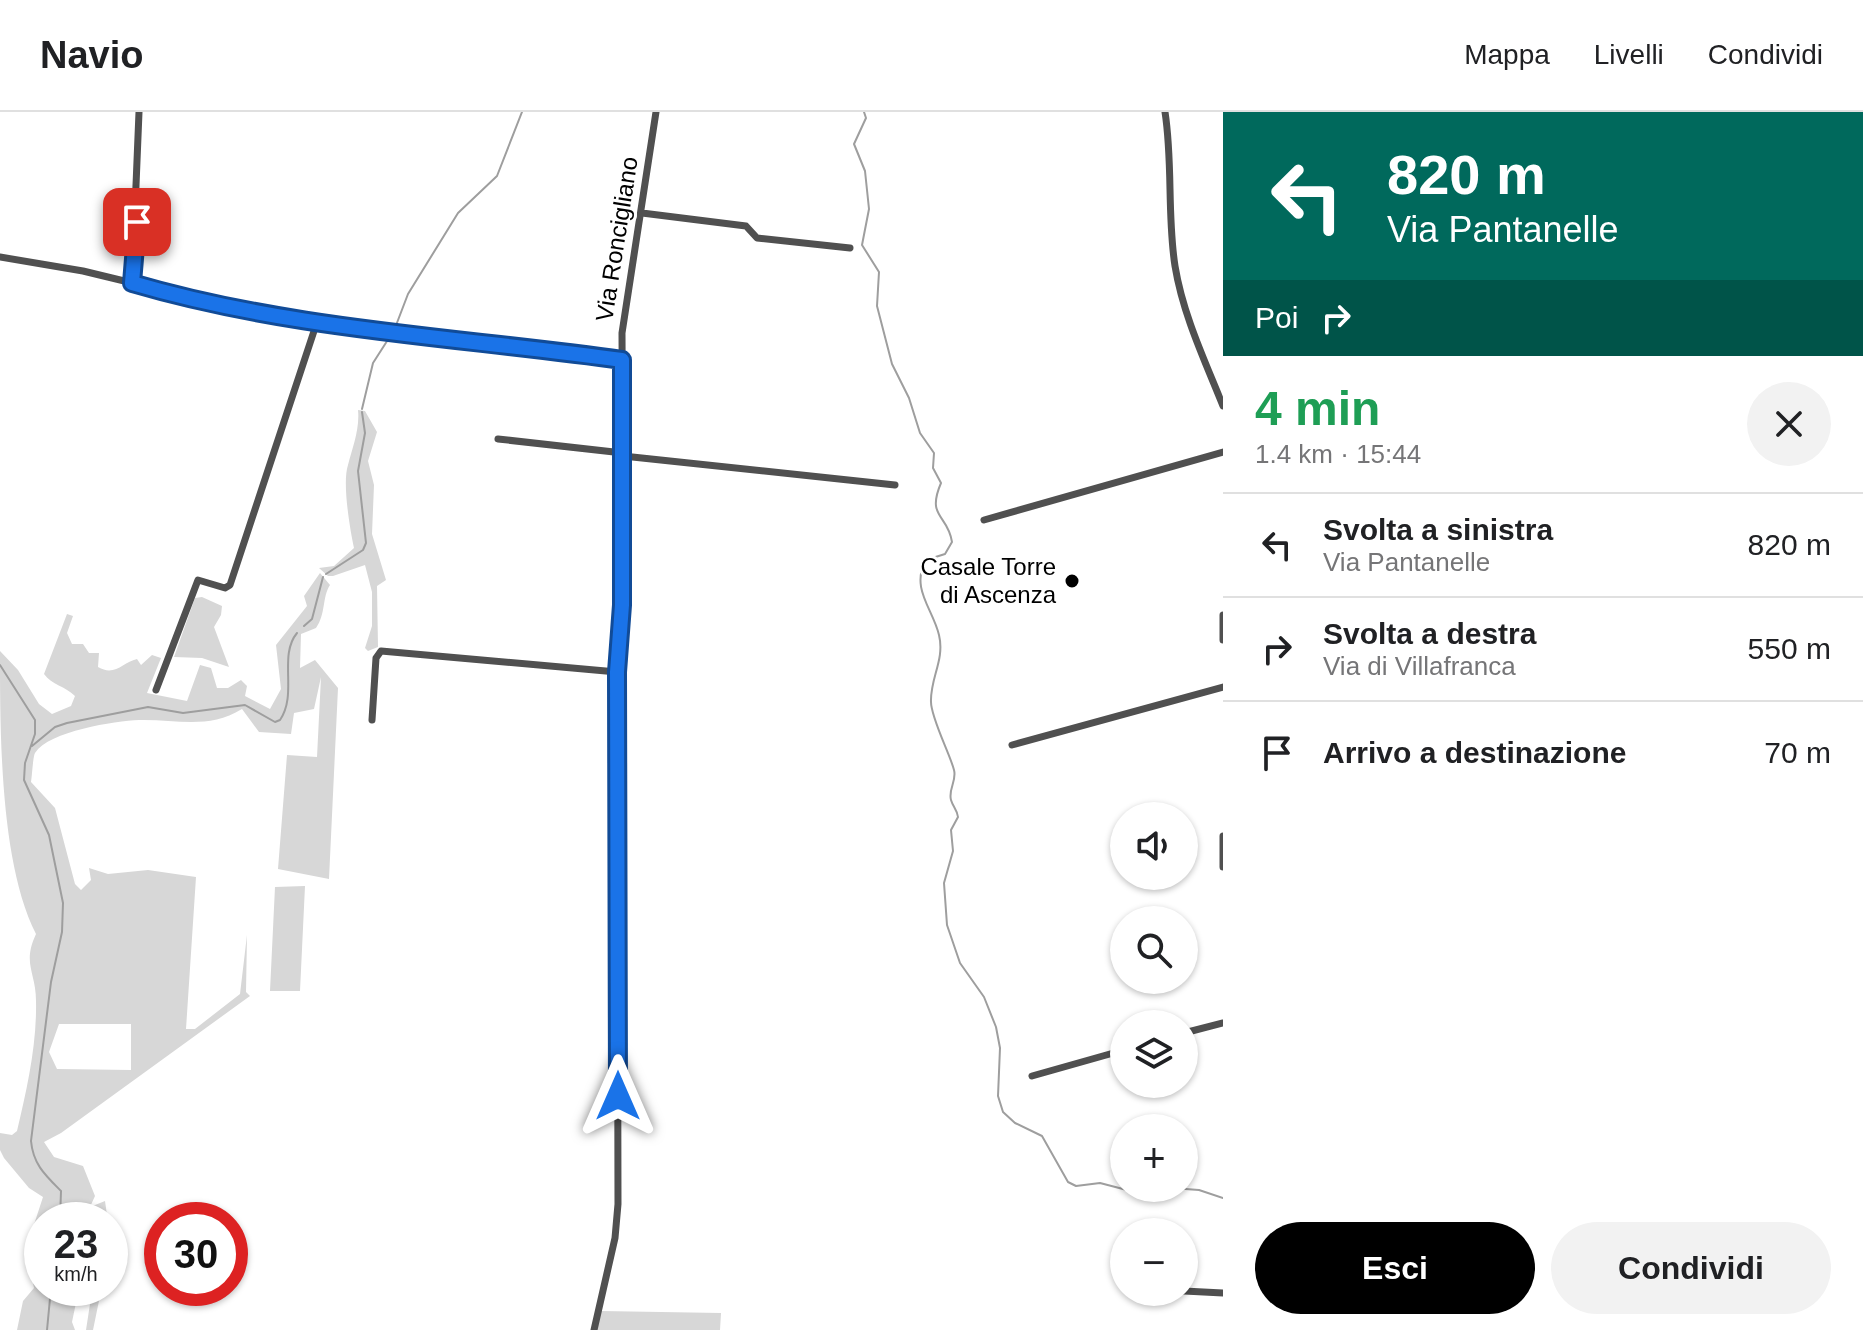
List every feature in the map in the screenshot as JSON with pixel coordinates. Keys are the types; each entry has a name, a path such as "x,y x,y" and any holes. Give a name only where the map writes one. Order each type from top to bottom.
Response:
{"street":[{"path":"132,283 139,112"},
{"name":"Via Roncigliano","path":"594,1330 618,1212 617,672 622,605 624,318 656,112"},
{"path":"1165,112 1172,158 1176,273 1192,328 1223,406"},
{"path":"642,213 744,225 757,238 850,248"},
{"path":"0,257 132,283 234,309 622,360"},
{"path":"156,690 198,580 225,588 230,585 317,322"},
{"path":"498,439 895,485"},
{"path":"984,520 1223,452"},
{"path":"1223,615 1223,640"},
{"path":"372,720 375,662 381,651 617,672"},
{"path":"1012,745 1223,687"},
{"path":"1223,836 1223,867"},
{"path":"1198,1029 1223,1023"},
{"path":"1032,1076 1110,1054"},
{"path":"1198,1292 1223,1293"}],"shaded area":[{"path":"358,410 365,411 377,432 368,461 374,485 372,534 386,580 377,586 378,647 368,651 365,648 372,626 372,592 365,565 333,576 328,576 319,568 334,566 354,548 347,506 346,473 357,432"},
{"path":"320,573 330,585 316,628 301,634 300,668 315,660 338,688 329,879 278,869 287,755 317,757 321,677 314,709 294,713 291,734 259,732 242,709 204,721 139,720 99,725 54,739 35,753 31,782 55,808 75,884 81,890 91,880 89,868 108,874 148,870 196,877 186,1029 195,1029 240,994 247,935 246,992 250,996 61,1133 44,1142 54,1157 83,1166 95,1196 92,1202 41,1202 43,1197 29,1188 0,1150 0,1133 12,1135 17,1131 31,1066 36,1001 30,953 36,934 15,872 4,797 0,651 18,670 39,704 52,714 71,706 75,696 44,674 67,614 73,616 67,633 72,644 83,644 89,653 99,653 98,667 104,670 119,668 137,659 141,665 152,655 161,658 147,693 187,701 200,665 211,668 217,688 228,688 241,680 247,686 245,696 270,709 281,689 276,645 307,606 304,596","holes":["59,1024 131,1024 131,1070 57,1069 49,1052"]},
{"path":"202,597 222,606 214,627 229,667 202,658 174,657 195,598"},
{"path":"305,886 300,991 270,991 275,887"},
{"path":"23,1301 24,1306 75,1306 72,1322 75,1330 17,1330"},
{"path":"90,1306 98,1306 93,1330 86,1330"},
{"path":"601,1311 721,1313 720,1330 597,1330"}],"waterway":[{"path":"395,328 408,294 458,213 497,176 522,112"},
{"path":"864,112 866,118 854,144 865,171 869,209 862,245 879,272 877,306 892,364 909,398 920,433 934,453 933,468 941,483 937,510 952,542 945,554 926,560 920,580 939,635 940,653 931,702 954,770 950,796 958,817 951,830 953,851 944,883 947,925 960,963 984,997 996,1027 1000,1048 998,1096 1003,1112 1015,1123 1042,1136 1068,1182 1076,1186 1100,1183 1146,1195 1172,1188 1199,1190 1223,1198"},
{"path":"362,409 373,363 389,338"},
{"path":"326,574 363,550 366,543 358,471 365,433 362,412"},
{"path":"304,626 312,619 323,577"},
{"path":"32,746 55,727 148,707 183,713 245,705 275,722 280,720 288,699 289,653 297,633"},
{"path":"0,665 35,720 35,734 25,763 24,780 49,835 63,903 62,932 51,982 31,1141 37,1163 61,1191 61,1202"},
{"path":"47,1330 49,1306"}],"place":[{"name":"Casale Torre di Ascenza","path":"1072,581"}],"route":[{"path":"137,222 132,283 265,315 416,337 622,360 624,509 617,672 618,1096"}]}
